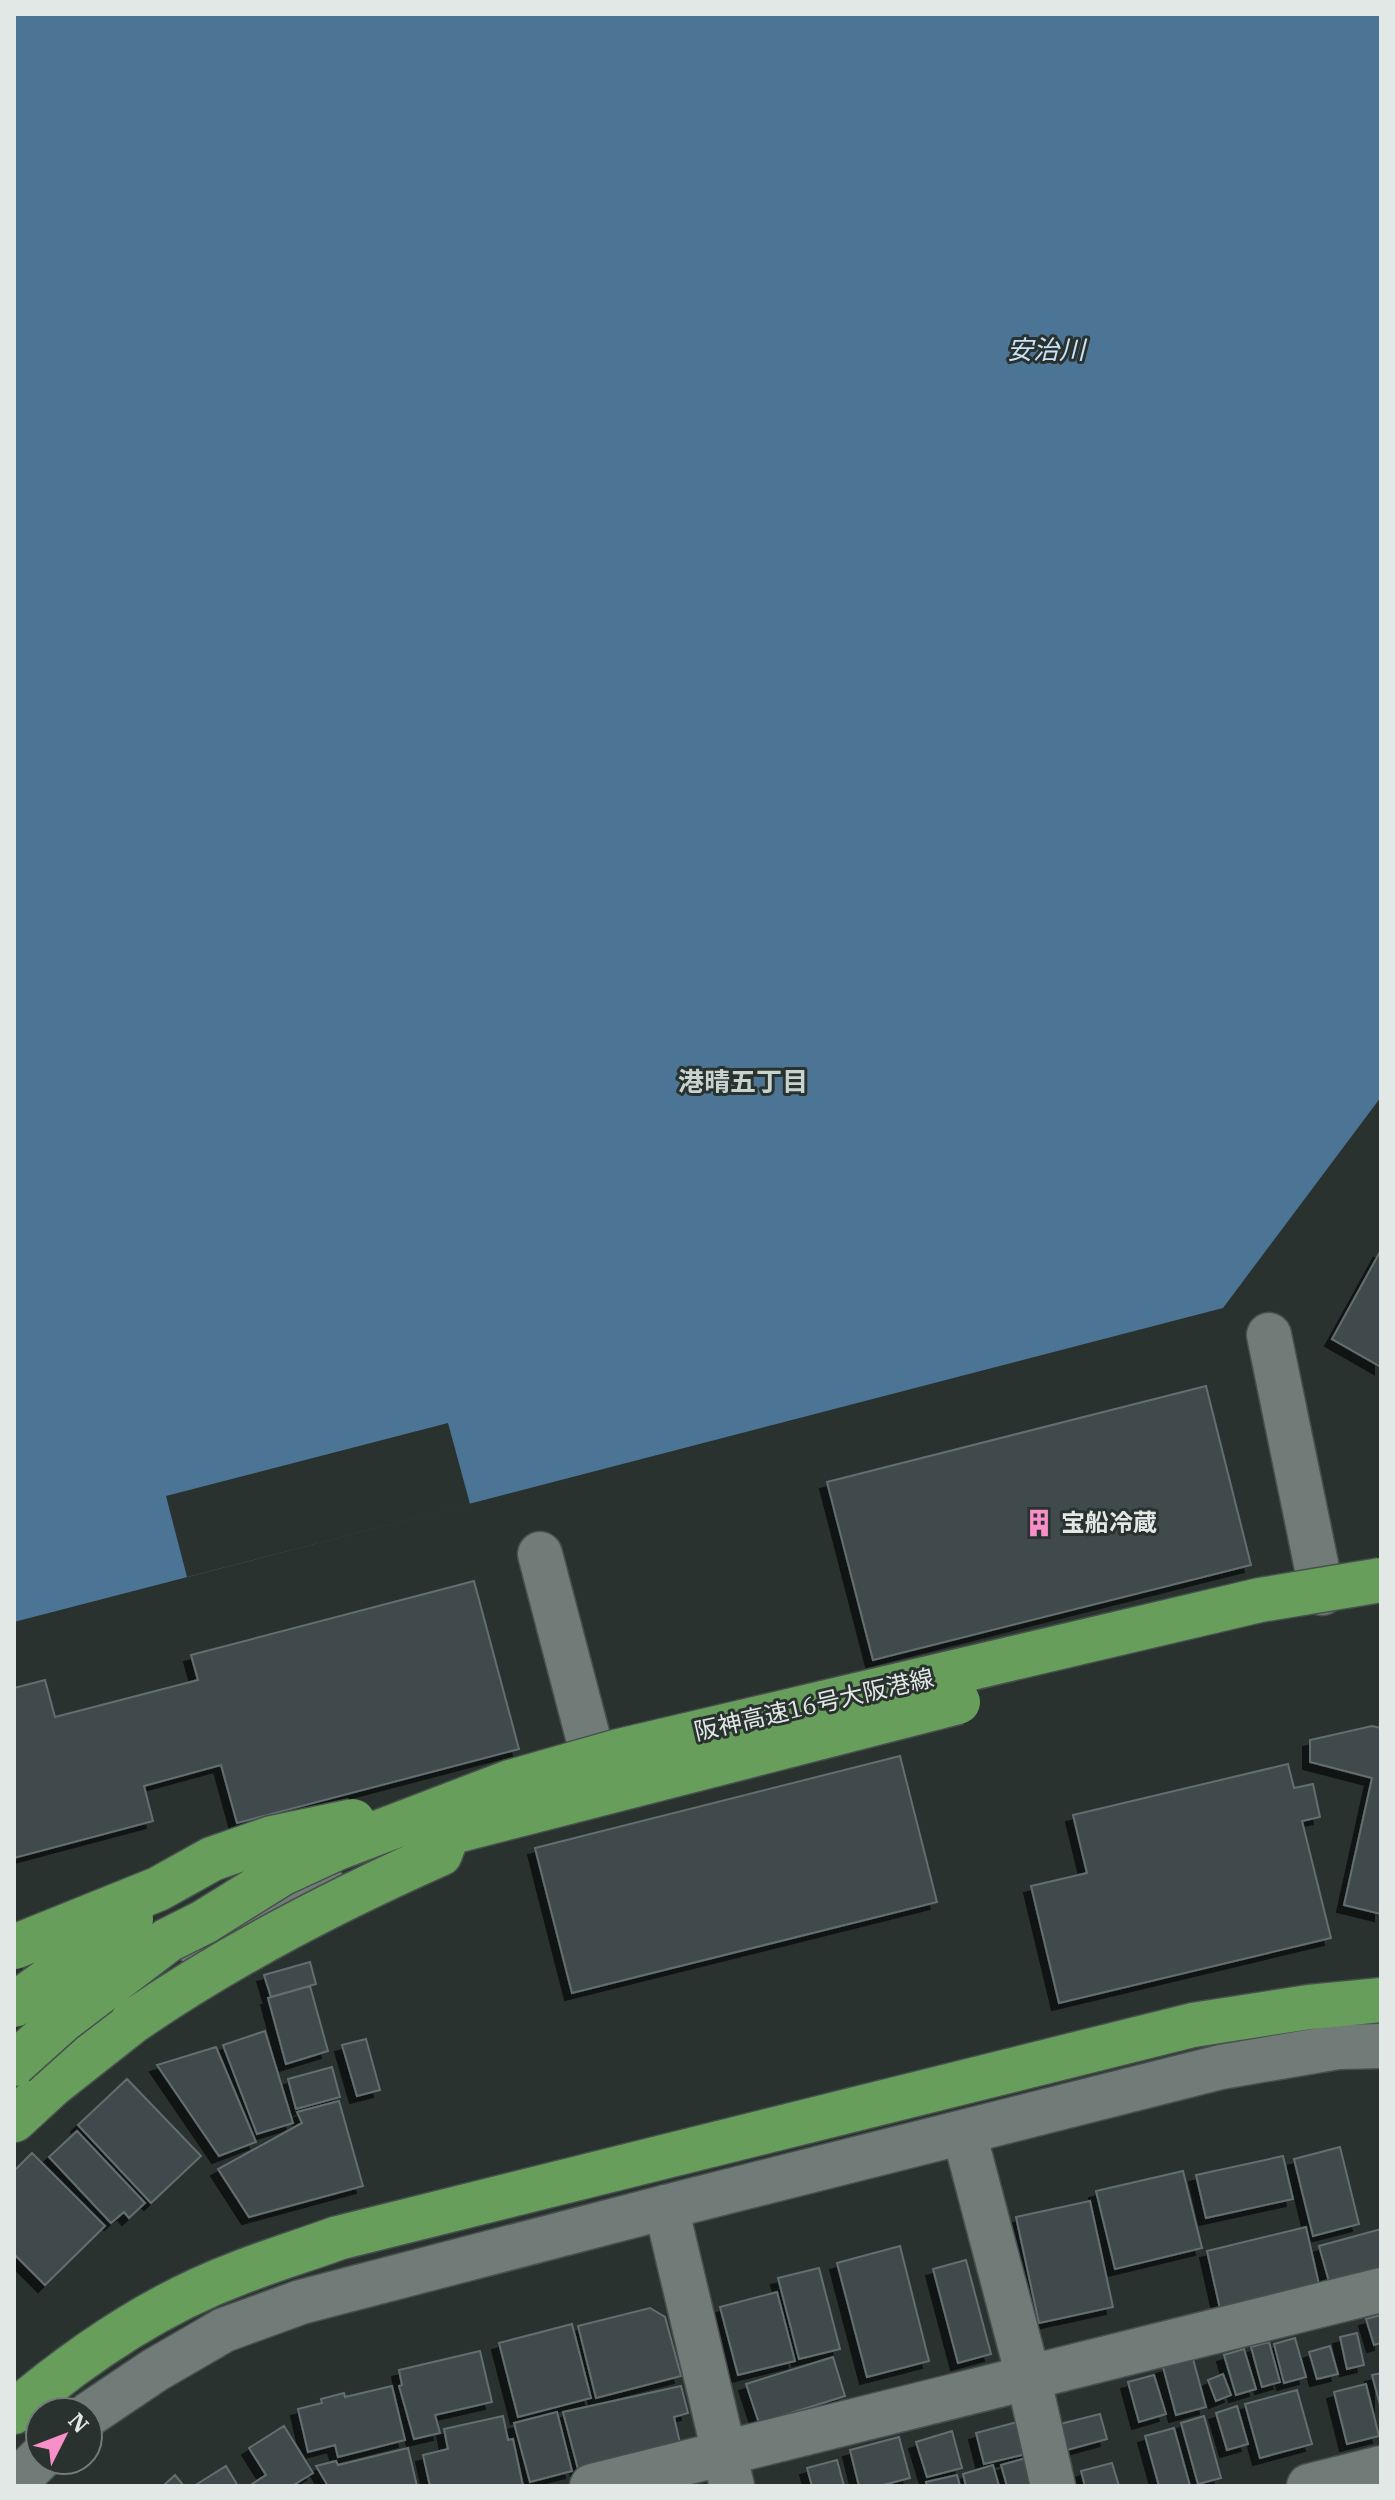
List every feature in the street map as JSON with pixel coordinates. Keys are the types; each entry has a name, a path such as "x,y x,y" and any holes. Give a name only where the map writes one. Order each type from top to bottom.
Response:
{"highway":[{"name":"阪神高速16号大阪港線","path":"14,2064 63,2020 168,1940 204,1922 281,1874 510,1782 562,1766 1260,1600 1381,1580"},
{"name":"阪神高速16号大阪港線","path":"14,2034 90,1970 134,1941 187,1913 281,1879 601,1788 668,1778 1126,1658 1270,1624 1381,1603"},
{"path":"14,2120 93,2051 176,1991 303,1919 440,1854 450,1827 550,1789 785,1727 917,1682"},
{"path":"14,1947 158,1889 212,1859 272,1838 342,1823 601,1788"},
{"path":"14,2005 129,1920 188,1888 306,1840 333,1835 363,1839"},
{"path":"14,2412 76,2362 175,2303 237,2274 338,2238 1193,2025 1309,2007 1381,2000"}],"street":[{"path":"1269,1335 1322,1593"},
{"path":"540,1554 601,1788"},
{"path":"14,1925 54,1915 106,1922 149,1959 601,1788 892,1704 1322,1593 1381,1592"},
{"path":"104,2404 224,2330 288,2307 666,2207 1221,2067 1338,2047 1381,2046"},
{"path":"964,2133 1028,2376 1053,2486"},
{"path":"666,2207 728,2470"},
{"path":"592,2486 728,2470 1028,2376 1381,2290"},
{"path":"1309,2486 1381,2468"}],"water":[{"name":"安治川","path":"14,14 1381,14 1381,1097 1223,1308 14,1622"}],"pier":[{"path":"448,1423 470,1504 187,1577 166,1496"}],"building":[{"path":"1381,1250 1381,1367 1332,1339"},
{"name":"宝船冷蔵","path":"1206,1386 1251,1565 873,1660 827,1482"},
{"path":"474,1581 519,1749 237,1823 221,1765 144,1786 153,1821 14,1858 14,1688 45,1680 55,1717 198,1680 191,1655"},
{"path":"1372,1726 1381,1728 1381,1914 1344,1905 1372,1778 1310,1762 1310,1740"},
{"path":"900,1756 937,1902 572,1993 535,1848"},
{"path":"1288,1764 1294,1788 1313,1784 1320,1817 1302,1821 1331,1938 1059,2003 1031,1886 1087,1873 1073,1815"},
{"path":"310,1962 316,1984 271,1997 264,1975"},
{"path":"310,1986 328,2051 286,2064 268,1998"},
{"path":"265,2031 293,2123 257,2134 223,2045"},
{"path":"366,2039 380,2090 357,2096 342,2045"},
{"path":"216,2047 256,2142 219,2156 157,2065"},
{"path":"332,2067 340,2097 296,2109 288,2079"},
{"path":"127,2079 201,2156 151,2203 78,2125"},
{"path":"339,2101 363,2186 249,2217 218,2169 302,2123 297,2112"},
{"path":"77,2131 145,2203 129,2218 124,2212 111,2223 49,2157"},
{"path":"1340,2147 1359,2224 1313,2236 1294,2159"},
{"path":"32,2153 105,2226 45,2285 14,2254 14,2171"},
{"path":"1283,2156 1293,2199 1206,2218 1196,2175"},
{"path":"1183,2171 1202,2248 1115,2269 1096,2191"},
{"path":"1090,2201 1113,2307 1039,2323 1016,2217"},
{"path":"1306,2227 1320,2289 1221,2313 1207,2251"},
{"path":"1381,2229 1381,2270 1330,2285 1319,2246"},
{"path":"900,2246 929,2361 867,2377 837,2263"},
{"path":"966,2260 991,2354 958,2363 933,2269"},
{"path":"819,2268 840,2349 799,2359 778,2278"},
{"path":"777,2292 795,2361 738,2375 720,2307"},
{"path":"650,2308 665,2317 681,2376 596,2398 578,2326"},
{"path":"1381,2315 1381,2343 1374,2345 1366,2319"},
{"path":"572,2324 591,2398 518,2417 499,2343"},
{"path":"1357,2333 1364,2365 1347,2369 1340,2337"},
{"path":"1295,2338 1306,2377 1284,2383 1274,2344"},
{"path":"1269,2342 1280,2382 1262,2387 1251,2347"},
{"path":"1330,2346 1338,2374 1317,2379 1309,2352"},
{"path":"1244,2349 1256,2389 1236,2395 1224,2355"},
{"path":"480,2351 492,2402 435,2415 440,2433 414,2439 399,2386 402,2385 399,2370"},
{"path":"833,2357 845,2396 759,2423 746,2384"},
{"path":"1193,2359 1206,2407 1176,2415 1163,2367"},
{"path":"1381,2373 1381,2409 1372,2375"},
{"path":"1223,2374 1231,2395 1216,2401 1208,2380"},
{"path":"1154,2375 1166,2414 1139,2422 1128,2382"},
{"path":"1366,2384 1379,2436 1347,2444 1334,2392"},
{"path":"392,2386 405,2440 338,2457 335,2445 308,2452 298,2409 344,2393 345,2397"},
{"path":"681,2386 688,2413 674,2417 680,2443 578,2469 563,2412"},
{"path":"1297,2390 1312,2444 1260,2458 1245,2404"},
{"path":"1237,2406 1248,2444 1227,2450 1216,2413"},
{"path":"557,2412 572,2471 530,2482 514,2423"},
{"path":"1100,2414 1107,2439 1067,2450 1060,2424"},
{"path":"503,2416 508,2440 513,2439 523,2486 430,2486 423,2455 448,2449 444,2429"},
{"path":"1204,2416 1221,2478 1198,2484 1181,2423"},
{"path":"1021,2421 1030,2453 984,2464 976,2433"},
{"path":"284,2426 313,2473 292,2486 249,2486 266,2475 249,2448"},
{"path":"1174,2428 1190,2486 1159,2486 1145,2436"},
{"path":"952,2431 962,2468 927,2477 916,2442"},
{"path":"899,2437 910,2478 879,2486 859,2486 850,2450"},
{"path":"408,2448 417,2486 328,2486 316,2466 336,2461 338,2465"},
{"path":"1026,2458 1034,2486 1007,2486 1001,2465"},
{"path":"837,2460 844,2486 812,2486 807,2468"},
{"path":"1112,2463 1119,2486 1085,2486 1081,2471"},
{"path":"993,2465 999,2486 966,2486 963,2474"},
{"path":"226,2466 238,2486 198,2486 197,2484"},
{"path":"175,2475 184,2486 163,2486"},
{"path":"957,2475 960,2486 927,2486 926,2482"}],"place":[{"name":"宝船冷蔵","path":"1039,1523"}],"district":[{"name":"港晴五丁目","path":"743,1082"}]}
